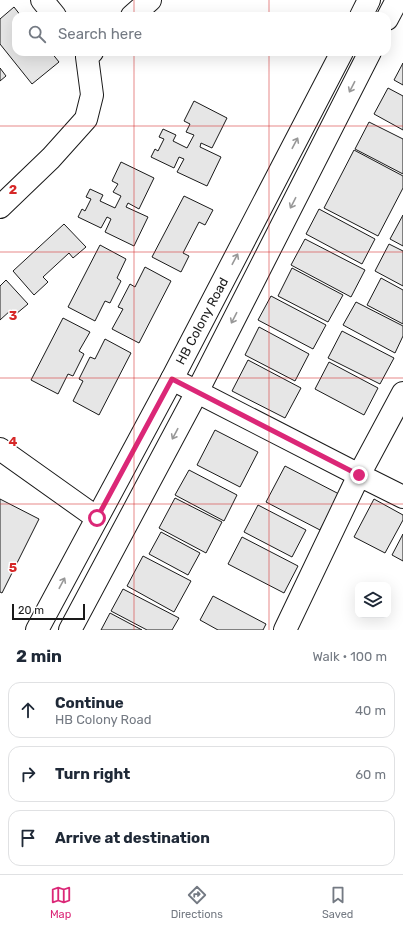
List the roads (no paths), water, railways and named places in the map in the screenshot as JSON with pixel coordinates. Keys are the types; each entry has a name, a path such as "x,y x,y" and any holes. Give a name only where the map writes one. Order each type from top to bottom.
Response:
{"street":[{"path":"42,0 51,12"},
{"path":"136,12 150,0"},
{"path":"363,12 369,0"},
{"path":"390,12 396,0"},
{"path":"0,207 51,158 86,119 92,94 87,56"},
{"name":"HB Colony Road","path":"37,630 172,379 340,56"},
{"path":"70,630 197,392 368,56"},
{"path":"172,379 403,497"},
{"path":"284,630 359,475 403,393"},
{"path":"0,448 97,518"}]}
